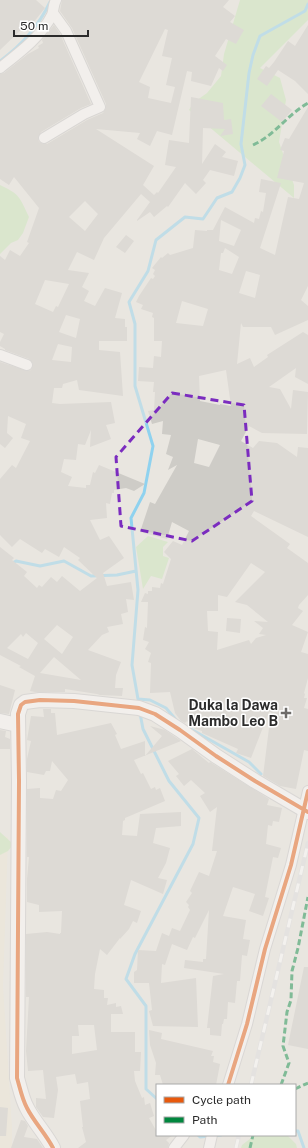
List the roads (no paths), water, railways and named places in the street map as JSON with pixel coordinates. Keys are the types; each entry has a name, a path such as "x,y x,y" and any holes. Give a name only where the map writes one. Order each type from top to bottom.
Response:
{"street":[{"path":"0,68 28,45 47,23 52,5"},
{"path":"44,138 84,114 100,107 66,31 52,5"},
{"path":"0,355 27,365"},
{"path":"53,1148 48,1138 33,1119 26,1106 17,1078 19,708 25,702 31,701 74,701 139,708 155,714 223,760 306,811"},
{"path":"0,721 18,725"},
{"path":"228,1084 247,1024 265,949 291,866 306,811 308,791"},
{"path":"174,1148 183,1136"},
{"path":"209,1148 212,1136"}],"waterway":[{"path":"0,61 15,49 35,27 46,11 50,2"},
{"path":"177,721 166,708 150,700 138,699 132,665 138,590 131,518 144,493 153,446 135,386 135,324 129,302 148,271 156,240 185,217 203,219 217,198 232,192 245,165 241,144 249,73 253,55 260,36 305,11 308,4"},
{"path":"11,564 16,561 40,566 64,561 91,576 117,575 136,571"},
{"path":"140,713 143,729 169,781 199,818 193,844 135,954 126,979 146,1006 146,1089 156,1098"},
{"path":"189,728 249,762 261,774"},
{"path":"296,1131 298,1131 304,1148"},
{"path":"199,1136 210,1136"}],"railway":[{"path":"251,1084 308,843"},
{"path":"236,1148 239,1136"}],"place":[{"name":"Duka la Dawa Mambo Leo B","path":"286,713"}]}
